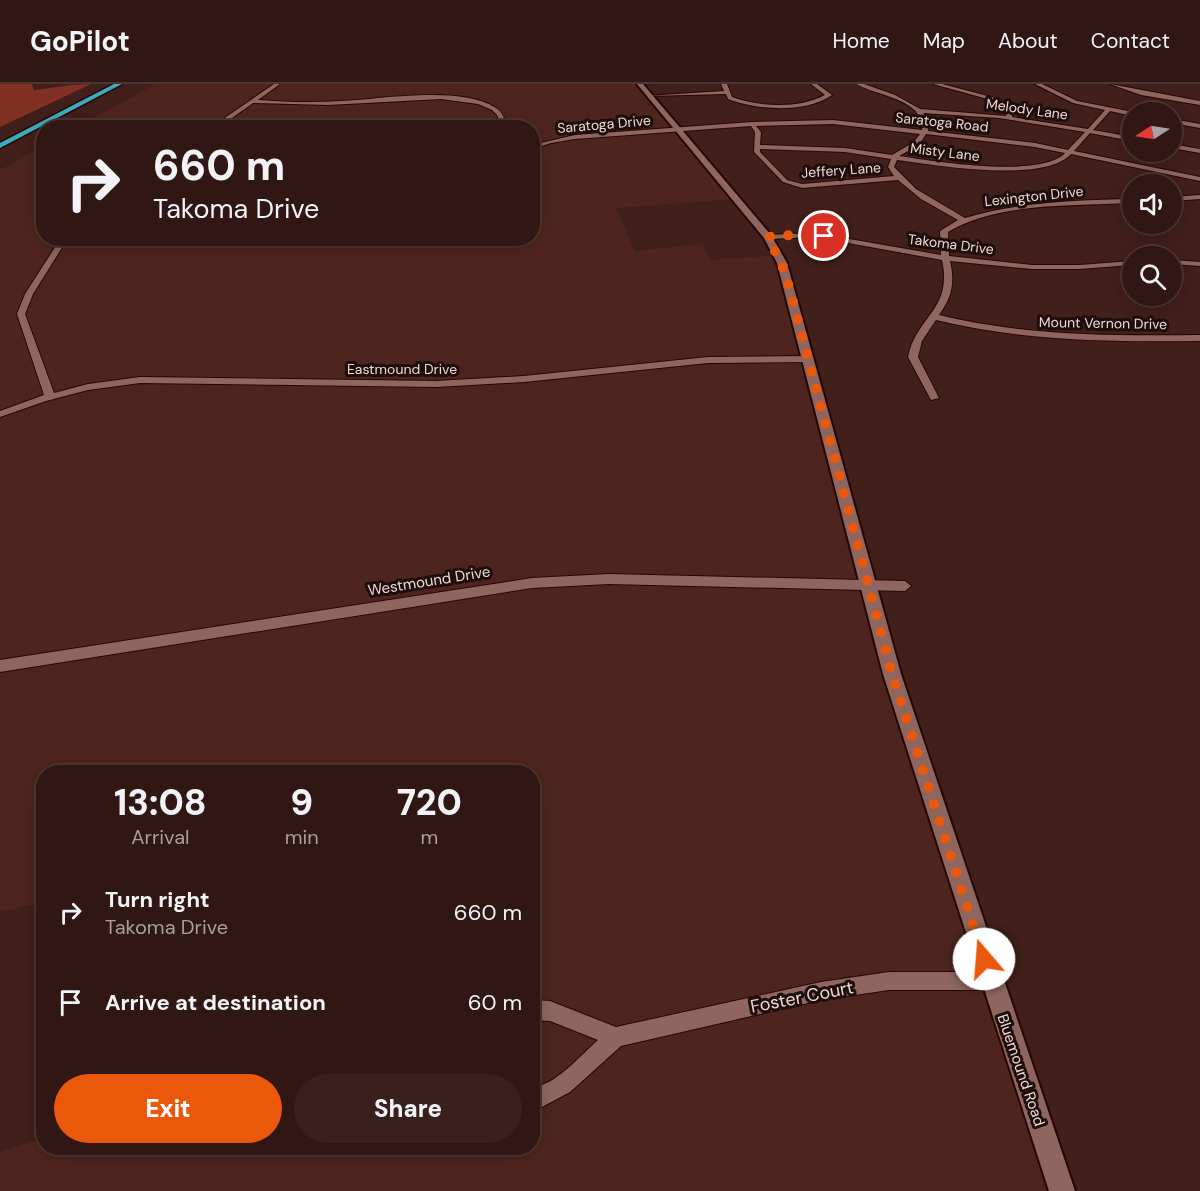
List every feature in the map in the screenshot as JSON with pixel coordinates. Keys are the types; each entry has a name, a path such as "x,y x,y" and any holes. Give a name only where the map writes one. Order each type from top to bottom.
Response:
{"highway":[{"path":"50,120 119,84"},
{"path":"66,120 133,84"},
{"path":"0,146 36,127"},
{"path":"0,155 36,136"}],"main road":[{"name":"Bluemound Road","path":"640,84 768,237 785,272 892,674 991,981 1062,1191"}],"street":[{"path":"225,120 277,84"},
{"path":"724,84 730,98 738,102 780,105 814,101 829,95 814,84"},
{"path":"859,84 904,100 918,111 924,123 923,132 917,143 893,157 891,167 899,177 934,204 963,220"},
{"path":"936,84 1001,102 1010,109 1009,118"},
{"path":"1038,84 1071,101 1122,112"},
{"path":"1113,84 1148,94 1200,103"},
{"path":"649,96 728,92"},
{"path":"252,101 322,103 428,98 458,99 494,109 503,120"},
{"name":"Misty Lane","path":"756,147 845,150 956,168 1001,169 1049,164 1062,159 1071,152 1109,110"},
{"name":"Melody Lane","path":"918,111 1009,118 1122,137"},
{"name":"Saratoga Road","path":"678,129 819,122 1029,144 1200,179"},
{"path":"1182,123 1200,126"},
{"name":"Jeffery Lane","path":"752,124 758,132 756,147 760,156 785,181 792,184 899,177"},
{"name":"Saratoga Drive","path":"540,144 575,137 678,129"},
{"path":"1182,148 1200,151"},
{"path":"1182,198 1200,196"},
{"name":"Lexington Drive","path":"934,398 912,357 918,340 935,317 949,284 942,239 944,231 963,220 1002,211 1122,202"},
{"name":"Takoma Drive","path":"768,237 815,235 908,254 1047,268 1122,264"},
{"path":"50,397 21,314 29,294 60,246"},
{"path":"1182,263 1200,264"},
{"name":"Mount Vernon Drive","path":"935,317 972,326 1039,336 1084,339 1200,338"},
{"name":"Eastmound Drive","path":"0,414 50,397 102,384 140,380 436,384 512,380 708,360 808,359"},
{"name":"Westmound Drive","path":"0,666 532,583 609,579 905,586"},
{"name":"Foster Court","path":"540,1097 563,1085 616,1037 821,991 890,981 991,981"},
{"path":"540,1010 550,1011 616,1037"}],"shaded area":[{"path":"0,84 32,84 34,90 91,84 0,127"},
{"path":"156,84 640,84 737,199 616,208 635,251 702,244 711,260 779,255 867,585 1062,1191 0,1191 0,1152 36,1140 36,1155 540,1155 540,765 36,765 36,904 0,912 0,170 36,150 36,246 540,246 540,120 90,120"}],"route":[{"path":"824,236 805,234 768,237 779,255 785,272 892,674 984,959"}]}
